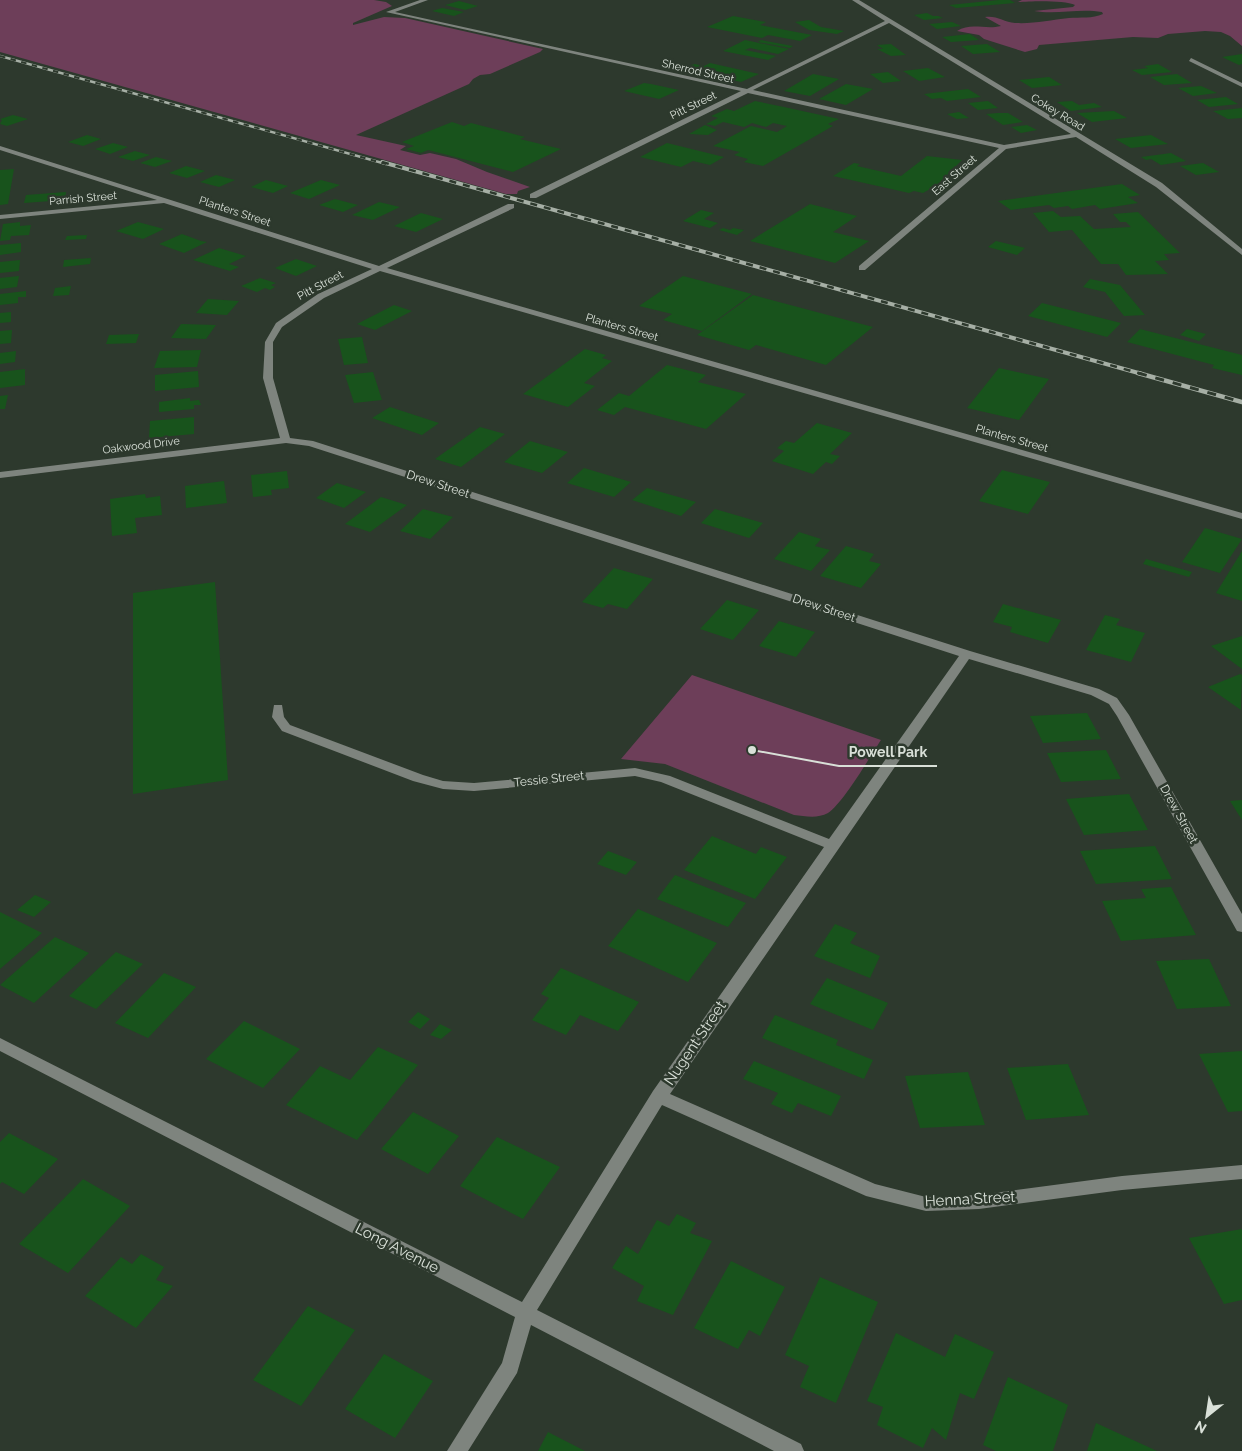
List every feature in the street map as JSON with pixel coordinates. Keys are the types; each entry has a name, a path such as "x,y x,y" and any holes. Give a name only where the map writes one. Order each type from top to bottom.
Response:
{"street":[{"name":"Sherrod Street","path":"425,0 389,12 746,92 1004,147"},
{"name":"Cokey Road","path":"856,0 1176,197 1242,254"},
{"name":"Pitt Street","path":"532,196 889,21"},
{"path":"1191,60 1242,85"},
{"path":"1004,147 1078,135"},
{"name":"East Street","path":"862,268 1004,147"},
{"name":"Planters Street","path":"0,148 378,268 1242,516"},
{"name":"Parrish Street","path":"0,216 168,202"},
{"name":"Pitt Street","path":"286,440 268,378 269,342 279,325 298,310 321,296 511,206"},
{"name":"Oakwood Drive","path":"0,475 286,440"},
{"name":"Drew Street","path":"286,440 310,443 966,654 1095,692 1113,701 1123,715 1242,927"},
{"name":"Nugent Street","path":"457,1451 510,1367 525,1314 659,1096 966,654"},
{"name":"Tessie Street","path":"278,708 278,717 286,728 443,786 474,787 635,772 665,780 832,845"},
{"name":"Long Avenue","path":"0,1044 794,1451"},
{"name":"Henna Street","path":"659,1096 872,1191 926,1204 979,1202 1122,1183 1242,1172"}],"shaded area":[{"path":"0,0 374,0 386,2 392,6 353,23 353,25 384,17 405,18 543,49 490,74 480,75 469,84 356,135 406,146 400,150 420,155 430,153 456,159 530,187 518,191 517,194 506,194 0,52"},
{"path":"1022,0 1242,0 1242,46 1230,36 1221,32 1205,31 1168,34 1158,38 1133,37 1039,45 1037,49 1025,52 984,39 979,35 957,31 968,27 1001,26 985,17 1022,23 1091,17 1103,14 1102,12 1093,11 1034,11 1073,7 1075,5 1040,1 1018,2"},
{"path":"692,675 881,740 841,799 828,813 815,817 794,815 665,764 621,759"}],"building":[{"path":"1010,0 1015,3 956,8 949,5"},
{"path":"459,1 478,6 465,10 445,5"},
{"path":"442,8 464,12 454,16 432,11"},
{"path":"927,13 943,18 924,20 914,15"},
{"path":"733,16 766,22 760,25 812,35 800,41 768,35 762,38 707,27"},
{"path":"809,20 821,27 844,31 837,34 809,30 795,22"},
{"path":"952,22 961,26 937,29 929,24"},
{"path":"970,34 979,40 951,42 942,37"},
{"path":"745,40 789,49 778,54 750,48 745,50 776,56 768,60 723,51"},
{"path":"761,40 793,46 790,48 758,42"},
{"path":"891,44 906,55 891,56 877,49 883,49 877,45"},
{"path":"987,44 1000,52 973,54 961,46"},
{"path":"1242,54 1242,64 1239,65 1222,57"},
{"path":"710,63 759,74 741,82 692,71 696,69 687,66 695,64 704,66"},
{"path":"1158,64 1172,72 1142,75 1132,70 1148,68 1144,66"},
{"path":"928,68 945,77 919,81 903,71"},
{"path":"888,72 901,81 883,83 870,74"},
{"path":"813,74 839,79 810,96 784,91"},
{"path":"1177,74 1192,83 1164,85 1150,77"},
{"path":"1049,77 1062,85 1032,88 1019,80"},
{"path":"644,83 679,90 659,99 624,91"},
{"path":"846,84 873,89 846,105 819,99"},
{"path":"1201,86 1217,93 1193,96 1178,88"},
{"path":"968,89 981,97 947,101 941,98 932,99 924,94"},
{"path":"1226,97 1238,104 1209,107 1197,100"},
{"path":"755,101 839,119 828,124 833,126 763,166 744,162 748,159 734,155 740,152 713,146 751,126 777,132 787,126 773,123 766,127 752,123 744,127 723,122 715,126 706,124 718,118 711,116 727,109 734,111"},
{"path":"988,101 998,108 978,110 968,103"},
{"path":"1072,101 1079,105 1094,103 1102,107 1071,111 1057,102"},
{"path":"1242,108 1242,118 1228,119 1213,111"},
{"path":"1114,111 1127,118 1092,122 1077,113"},
{"path":"959,112 969,118 957,119 947,114"},
{"path":"1008,113 1023,122 1003,125 986,114"},
{"path":"13,115 28,119 7,126 0,124 2,120 0,119"},
{"path":"452,122 464,126 471,123 525,137 520,139 561,149 513,172 428,150 421,153 406,149 414,146 402,142"},
{"path":"705,125 717,130 708,135 689,134"},
{"path":"1027,125 1037,130 1021,133 1011,127"},
{"path":"87,135 101,139 83,146 68,142"},
{"path":"1151,135 1168,144 1131,148 1115,139"},
{"path":"113,143 128,147 110,154 95,149"},
{"path":"667,143 724,157 710,165 693,161 681,167 640,157"},
{"path":"135,151 150,155 133,161 118,157"},
{"path":"1171,153 1186,161 1161,165 1151,159 1146,160 1141,157"},
{"path":"927,156 962,160 937,185 923,193 914,191 909,193 833,176 854,163 860,164 857,166 901,176"},
{"path":"156,157 172,161 155,167 140,163"},
{"path":"1203,163 1219,172 1196,175 1180,166"},
{"path":"186,166 205,171 187,178 169,173"},
{"path":"14,169 8,204 0,205 0,170"},
{"path":"216,175 235,180 219,187 200,182"},
{"path":"266,180 288,186 273,193 251,187"},
{"path":"321,180 340,185 309,199 290,193"},
{"path":"1122,184 1140,195 1128,197 1138,203 1100,209 1095,205 1072,209 1068,206 1054,208 1049,205 1011,210 998,201"},
{"path":"66,192 65,200 24,203 26,195"},
{"path":"335,199 358,205 343,212 319,205"},
{"path":"379,202 400,207 373,220 352,215"},
{"path":"810,204 857,216 833,232 869,241 835,263 750,241"},
{"path":"701,210 714,213 704,219 718,223 710,228 683,221"},
{"path":"1053,211 1061,217 1080,216 1094,229 1131,227 1126,222 1120,222 1113,214 1138,212 1180,253 1164,254 1169,260 1155,261 1168,274 1126,275 1118,264 1101,264 1072,230 1049,232 1033,213"},
{"path":"421,213 443,219 416,232 394,226"},
{"path":"20,222 20,226 31,225 29,235 11,236 10,240 0,241 3,224"},
{"path":"138,222 164,229 143,239 116,231"},
{"path":"723,228 744,230 737,235 719,230"},
{"path":"182,234 207,242 184,253 159,244"},
{"path":"87,235 86,239 65,240 67,236"},
{"path":"996,241 1025,248 1017,255 988,247"},
{"path":"21,243 21,252 0,255 0,245"},
{"path":"219,248 246,256 229,264 239,267 230,271 193,260"},
{"path":"91,258 90,264 63,267 64,260"},
{"path":"296,259 317,266 296,276 275,268"},
{"path":"20,260 19,271 0,273 0,262"},
{"path":"19,276 17,287 0,289 0,278"},
{"path":"683,276 752,294 702,331 663,320 672,314 639,306"},
{"path":"260,278 276,283 271,285 275,287 270,290 265,288 257,292 241,286"},
{"path":"1090,279 1120,285 1145,315 1124,316 1105,292 1083,287"},
{"path":"71,286 69,295 53,296 55,288"},
{"path":"26,291 26,297 18,297 18,303 0,305 0,294"},
{"path":"753,295 873,327 826,365 756,345 749,350 697,335"},
{"path":"208,299 239,301 227,315 196,313"},
{"path":"1042,303 1121,323 1107,337 1028,316"},
{"path":"394,305 412,311 375,330 357,324"},
{"path":"11,312 11,322 0,323 0,313"},
{"path":"181,324 216,325 206,339 171,338"},
{"path":"1140,329 1242,355 1242,375 1212,368 1214,365 1127,342"},
{"path":"1187,329 1206,334 1199,341 1180,335"},
{"path":"12,330 11,343 0,344 0,331"},
{"path":"139,334 136,343 106,344 109,335"},
{"path":"362,337 368,363 344,365 338,339"},
{"path":"585,349 606,355 602,358 612,361 584,383 595,386 568,407 523,394"},
{"path":"201,350 197,367 154,368 160,351"},
{"path":"16,351 15,362 0,364 0,353"},
{"path":"667,365 706,375 698,382 746,394 706,429 625,407 614,415 597,410 619,393 629,396"},
{"path":"999,368 1049,379 1019,420 967,408"},
{"path":"25,369 25,385 0,388 0,372"},
{"path":"198,371 199,387 155,391 155,375"},
{"path":"373,372 382,400 354,403 345,375"},
{"path":"8,395 5,409 0,409 0,396"},
{"path":"190,398 190,401 199,400 201,405 194,405 194,409 159,412 159,402"},
{"path":"390,407 439,423 422,435 372,418"},
{"path":"194,417 194,434 149,438 150,421"},
{"path":"817,423 852,433 830,454 840,456 832,464 826,462 813,474 772,461 784,451 777,448 786,441 794,443"},
{"path":"480,427 505,434 461,467 435,459"},
{"path":"530,441 568,452 542,473 504,462"},
{"path":"584,468 631,482 614,497 567,483"},
{"path":"1002,470 1050,482 1028,514 979,501"},
{"path":"287,471 289,488 271,490 272,495 253,497 251,475"},
{"path":"224,481 227,503 186,508 185,486"},
{"path":"337,483 366,492 344,508 316,498"},
{"path":"647,488 696,502 681,516 632,500"},
{"path":"145,494 146,498 160,496 162,515 135,518 137,533 112,536 110,499"},
{"path":"381,497 407,505 370,532 345,524"},
{"path":"423,509 453,517 430,539 400,531"},
{"path":"715,509 763,523 749,538 701,523"},
{"path":"1205,528 1242,539 1220,573 1182,562"},
{"path":"799,532 821,539 815,546 830,550 811,571 774,559"},
{"path":"846,546 874,554 869,561 881,564 861,588 820,576"},
{"path":"1242,551 1242,601 1216,593"},
{"path":"1146,559 1192,572 1189,577 1143,564"},
{"path":"614,568 653,579 627,609 608,604 603,608 582,602"},
{"path":"215,582 228,780 133,794 133,593"},
{"path":"727,600 759,610 733,640 700,629"},
{"path":"1003,604 1061,620 1048,643 1010,632 1012,627 993,622"},
{"path":"1105,615 1120,619 1116,625 1145,633 1131,662 1086,650"},
{"path":"779,621 815,632 796,657 759,646"},
{"path":"1242,636 1242,669 1211,646"},
{"path":"1240,674 1242,675 1241,710 1208,687"},
{"path":"1087,713 1101,739 1043,743 1030,716"},
{"path":"1106,750 1121,779 1061,782 1047,753"},
{"path":"1129,794 1148,830 1084,835 1066,799"},
{"path":"1242,800 1242,820 1230,801"},
{"path":"712,836 756,854 761,847 787,857 755,899 684,870"},
{"path":"1155,846 1172,879 1096,884 1080,851"},
{"path":"608,851 637,862 626,875 597,864"},
{"path":"675,875 746,903 728,927 657,899"},
{"path":"1171,887 1196,935 1121,941 1102,901 1146,898 1141,889"},
{"path":"35,895 51,902 34,917 17,910"},
{"path":"638,909 717,943 688,982 608,946"},
{"path":"0,912 42,933 0,969"},
{"path":"835,924 857,933 850,943 880,956 870,978 814,956"},
{"path":"55,937 89,953 34,1003 0,985"},
{"path":"116,952 143,964 96,1009 69,996"},
{"path":"1209,959 1231,1006 1177,1009 1156,961"},
{"path":"561,968 639,1002 618,1031 580,1015 566,1035 532,1020 549,998 541,994"},
{"path":"164,973 196,987 148,1038 115,1023"},
{"path":"827,978 888,1003 873,1030 810,1004"},
{"path":"418,1012 430,1019 420,1029 408,1022"},
{"path":"775,1015 838,1040 836,1045 873,1060 864,1079 762,1038"},
{"path":"244,1021 300,1049 263,1088 206,1059"},
{"path":"440,1024 452,1030 441,1039 430,1035"},
{"path":"378,1047 418,1065 357,1140 286,1105 320,1066 350,1080"},
{"path":"1242,1051 1242,1111 1228,1112 1199,1054"},
{"path":"754,1061 841,1096 831,1116 798,1103 792,1113 771,1104 778,1093 743,1079"},
{"path":"1068,1064 1089,1115 1026,1120 1007,1068"},
{"path":"968,1072 985,1125 920,1128 905,1076"},
{"path":"413,1112 459,1136 428,1174 381,1149"},
{"path":"9,1133 58,1159 24,1194 2,1182 0,1184 0,1142"},
{"path":"497,1137 560,1167 523,1219 460,1186"},
{"path":"83,1179 130,1206 68,1273 19,1244"},
{"path":"677,1214 696,1223 690,1233 712,1241 673,1315 637,1301 644,1286 612,1268 626,1246 638,1254 657,1220 669,1226"},
{"path":"1242,1229 1242,1300 1224,1304 1189,1238"},
{"path":"141,1254 164,1267 156,1280 173,1286 136,1328 85,1296 121,1257 132,1264"},
{"path":"731,1261 785,1287 760,1336 749,1330 738,1349 694,1328"},
{"path":"820,1277 878,1302 836,1403 800,1387 809,1366 785,1355"},
{"path":"308,1306 355,1330 301,1406 253,1380"},
{"path":"896,1333 945,1357 955,1334 994,1352 974,1399 960,1393 946,1440 932,1428 923,1448 877,1425 883,1407 867,1401"},
{"path":"384,1354 433,1381 395,1438 345,1409"},
{"path":"1008,1377 1068,1405 1053,1451 996,1451 983,1445"},
{"path":"1096,1423 1157,1451 1087,1451"},
{"path":"548,1432 585,1451 538,1451"}],"railway":[{"path":"0,56 386,164"},
{"path":"382,162 1142,374"},
{"path":"1138,373 1242,402"}],"place":[{"name":"Powell Park","path":"752,750"}]}
